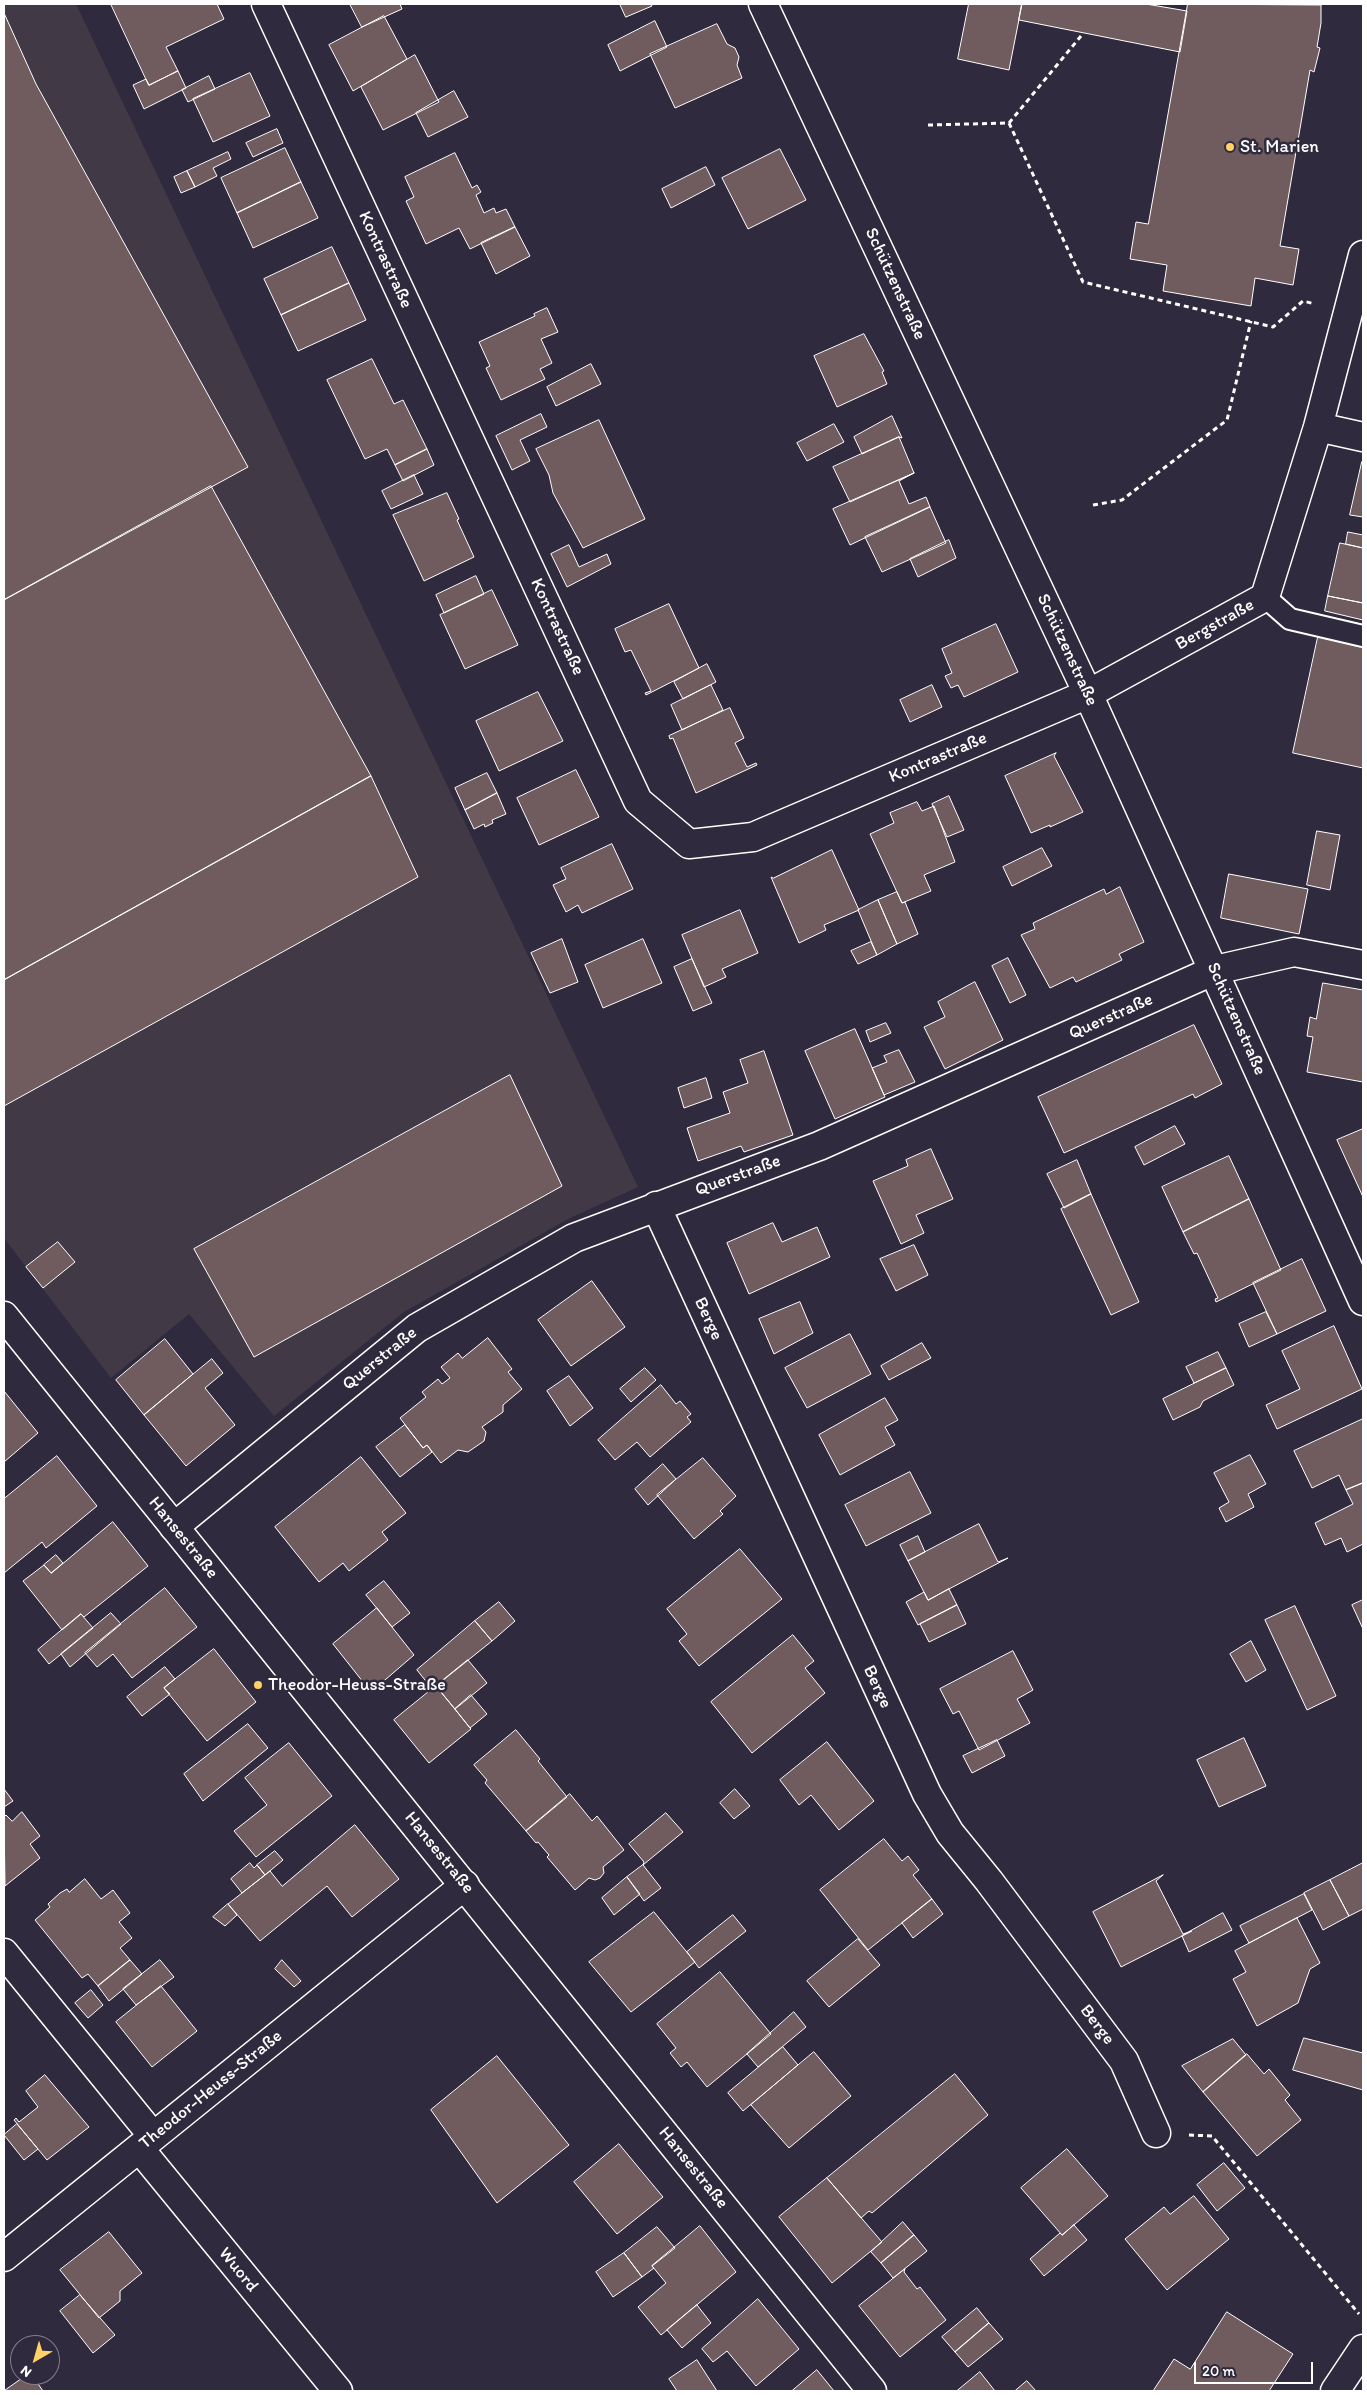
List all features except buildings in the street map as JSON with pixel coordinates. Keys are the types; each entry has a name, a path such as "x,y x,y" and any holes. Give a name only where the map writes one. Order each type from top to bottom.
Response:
{"street":[{"name":"Kontrastraße","path":"266,4 638,801 689,844 753,837 1088,694"},
{"name":"Schützenstraße","path":"763,4 1088,694 1215,970 1363,1301"},
{"name":"Bergstraße","path":"1088,694 1265,597 1318,427 1363,255"},
{"path":"1318,427 1363,437"},
{"name":"Querstraße","path":"174,1527 417,1328 574,1238 819,1146 1215,970 1294,952 1363,965"},
{"name":"Berge","path":"656,1206 927,1794 950,1833 1124,2061 1156,2133"},
{"name":"Hansestraße","path":"4,1316 872,2391"},
{"name":"Theodor-Heuss-Straße","path":"4,2257 465,1885"},
{"name":"Wuord","path":"4,1952 146,2142 338,2391"},
{"path":"1335,2391 1363,2349"}],"lane":[{"path":"1265,597 1290,619 1363,636"}],"path":[{"path":"928,126 1009,123 1081,36"},
{"path":"1009,123 1084,282 1273,327 1303,301 1348,312"},
{"path":"1093,505 1122,500 1227,420 1251,321"},
{"path":"1156,2133 1212,2136 1363,2319"}],"shaded area":[{"path":"4,4 76,4 638,1187 568,1219 404,1312 274,1416 189,1314 111,1378 4,1238"}],"place":[{"name":"St. Marien","path":"1230,147"},
{"name":"Theodor-Heuss-Straße","path":"258,1685"}]}
